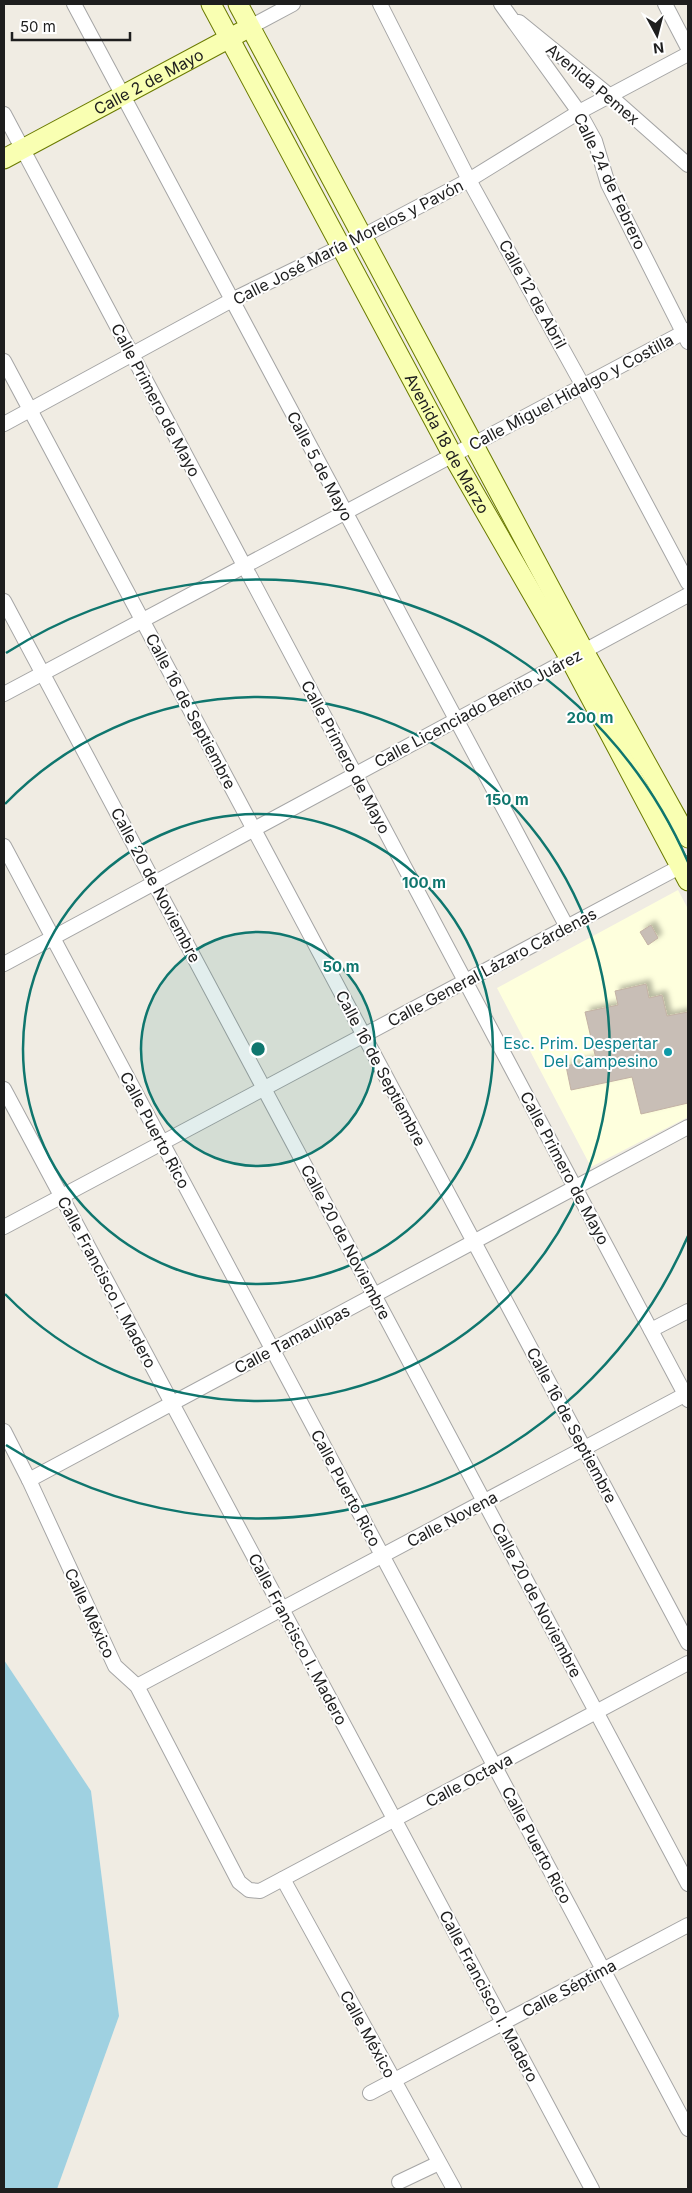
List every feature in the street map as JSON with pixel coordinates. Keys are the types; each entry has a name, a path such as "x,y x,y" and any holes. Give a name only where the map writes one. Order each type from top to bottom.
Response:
{"street":[{"name":"Calle 5 de Mayo","path":"74,4 567,927"},
{"name":"Avenida 18 de Marzo","path":"211,4 343,246 453,456 688,838"},
{"name":"Avenida 18 de Marzo","path":"238,4 473,444 686,870"},
{"name":"Calle 2 de Mayo","path":"4,159 293,4"},
{"name":"Calle 12 de Abril","path":"380,4 469,180 583,386 688,583"},
{"path":"665,4 688,48"},
{"name":"Avenida Pemex","path":"501,6 610,96 688,165"},
{"name":"Calle 24 de Febrero","path":"501,6 580,112 595,141 608,184 687,335"},
{"name":"Calle José María Morelos y Pavón","path":"4,424 232,300 363,236 469,180 580,112 688,54"},
{"name":"Calle Primero de Mayo","path":"4,114 687,1396"},
{"name":"Calle Miguel Hidalgo y Costilla","path":"4,694 583,386 687,335"},
{"name":"Calle 16 de Septiembre","path":"4,361 688,1643"},
{"name":"Calle Licenciado Benito Juárez","path":"4,964 688,595"},
{"name":"Calle 20 de Noviembre","path":"4,600 688,1884"},
{"name":"Calle Puerto Rico","path":"4,846 688,2129"},
{"name":"Calle General Lázaro Cárdenas","path":"4,1227 567,927 686,870"},
{"name":"Calle Francisco I. Madero","path":"4,1089 592,2189"},
{"name":"Calle Tamaulipas","path":"29,1480 688,1126"},
{"path":"651,1330 688,1311"},
{"name":"Calle Novena","path":"136,1686 584,1448 687,1396"},
{"name":"Calle México","path":"4,1431 29,1480 115,1666 136,1686 238,1882 249,1890"},
{"name":"Calle Octava","path":"249,1890 260,1891 688,1663"},
{"name":"Calle México","path":"283,1879 454,2189"},
{"name":"Calle Séptima","path":"370,2093 688,1925"},
{"path":"399,2182 439,2162"}],"shaded area":[{"path":"678,890 688,909 688,1117 591,1167 497,988"}],"water":[{"path":"4,1660 91,1791 119,2016 57,2189 4,2189"}],"building":[{"path":"651,925 658,938 648,945 640,932"},
{"path":"646,984 649,998 662,995 667,1016 688,1012 688,1103 641,1114 632,1077 571,1090 566,1066 596,1059 585,1012 618,1005 615,991"}],"place":[{"name":"Esc. Prim. Despertar Del Campesino","path":"668,1052"}]}
